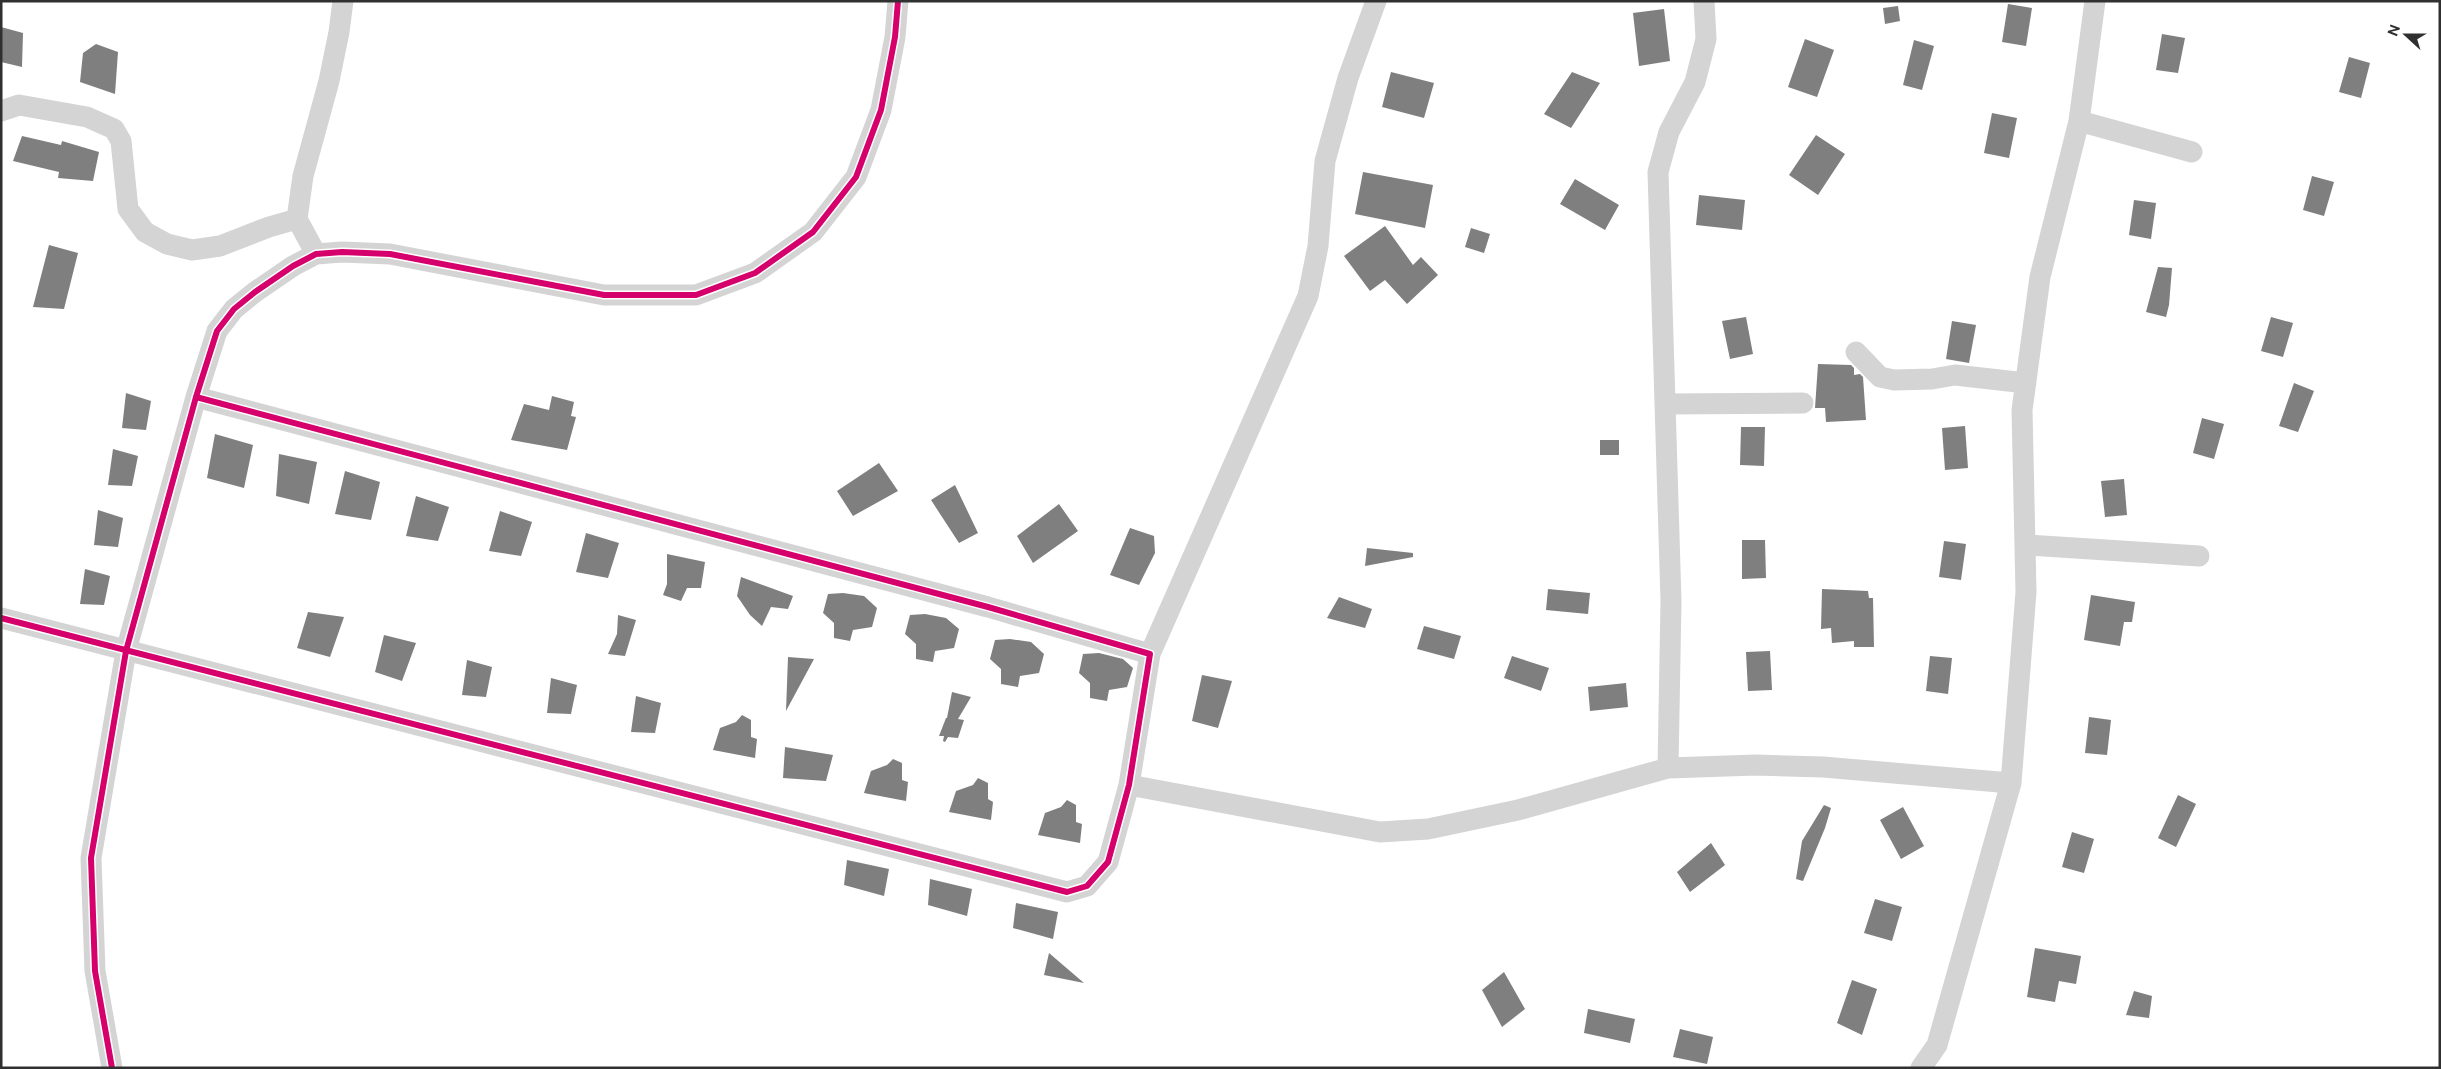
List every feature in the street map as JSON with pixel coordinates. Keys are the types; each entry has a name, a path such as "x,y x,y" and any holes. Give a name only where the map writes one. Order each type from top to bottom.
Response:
{"street":[{"path":"316,254 297,219 303,176 337,42 343,1"},
{"path":"112,1068 95,971 91,858 126,651 196,397 217,331 234,309 255,292 293,266 316,254 342,252 390,254 604,295 696,295 755,273 813,232 856,177 881,110 895,37 898,1"},
{"path":"1,618 1067,892 1087,886 1108,862 1129,784 1150,654 1308,296 1318,246 1325,161 1348,78 1376,1"},
{"path":"1668,768 1671,601 1658,172 1670,132 1695,82 1706,39 1704,1"},
{"path":"1921,1068 1937,1045 2011,783 2026,592 2027,545 2022,410 2040,277 2079,121 2095,1"},
{"path":"1,111 19,105 87,117 114,129 121,141 128,209 145,232 167,244 192,250 220,246 269,226 297,219"},
{"path":"2079,121 2192,152"},
{"path":"1856,352 1880,377 1894,380 1932,379 1955,375 2026,384"},
{"path":"196,397 988,607 1150,654"},
{"path":"1665,404 1803,403"},
{"path":"2027,545 2199,556"},
{"path":"1129,784 1380,832 1428,829 1518,810 1668,768 1756,765 1823,767 2011,783"}],"building":[{"path":"2008,4 2032,8 2026,46 2002,42"},
{"path":"1898,6 1900,21 1885,24 1883,8"},
{"path":"1664,9 1670,61 1639,66 1633,13"},
{"path":"1,27 23,33 22,67 1,62"},
{"path":"2162,34 2185,38 2178,73 2156,70"},
{"path":"1805,39 1834,50 1817,97 1788,87"},
{"path":"1914,40 1934,46 1922,90 1903,85"},
{"path":"96,44 118,52 115,94 80,82 83,53"},
{"path":"2349,57 2370,63 2361,98 2339,92"},
{"path":"1391,72 1434,83 1424,118 1382,107"},
{"path":"1572,72 1600,83 1571,128 1544,114"},
{"path":"1992,113 2017,118 2009,158 1984,153"},
{"path":"1816,135 1845,154 1818,195 1789,175"},
{"path":"22,136 61,145 62,141 99,152 93,181 58,178 59,172 13,161"},
{"path":"1363,172 1433,185 1425,228 1355,214"},
{"path":"2312,176 2334,182 2324,216 2303,210"},
{"path":"1575,179 1619,205 1605,230 1560,204"},
{"path":"1699,195 1745,200 1742,230 1696,225"},
{"path":"2134,200 2156,203 2151,239 2129,235"},
{"path":"1385,226 1413,265 1421,257 1438,275 1407,304 1385,280 1370,291 1344,256"},
{"path":"1471,228 1490,234 1484,253 1465,247"},
{"path":"49,245 78,253 64,309 33,307"},
{"path":"2158,267 2172,268 2169,305 2166,317 2146,312"},
{"path":"1746,317 1753,354 1730,359 1722,321"},
{"path":"2271,317 2293,323 2283,357 2261,351"},
{"path":"1952,321 1976,325 1969,363 1946,359"},
{"path":"1818,364 1851,365 1854,368 1854,375 1860,374 1863,377 1866,420 1826,422 1825,408 1815,408"},
{"path":"2294,383 2314,391 2298,432 2279,426"},
{"path":"126,393 151,401 146,430 122,428"},
{"path":"552,396 574,402 571,416 576,417 567,450 511,440 524,404 549,410"},
{"path":"2202,418 2224,424 2214,459 2193,453"},
{"path":"1965,426 1968,468 1945,470 1942,428"},
{"path":"1741,427 1765,427 1764,466 1740,465"},
{"path":"215,434 253,445 244,488 207,478"},
{"path":"1600,440 1619,440 1619,455 1600,455"},
{"path":"113,449 138,456 132,486 108,485"},
{"path":"279,454 317,462 309,504 276,496"},
{"path":"879,463 898,491 853,516 837,491"},
{"path":"345,471 380,482 371,520 335,514"},
{"path":"2124,479 2127,515 2105,517 2101,481"},
{"path":"955,485 978,533 959,543 931,500"},
{"path":"416,496 449,507 438,541 406,536"},
{"path":"1059,504 1078,531 1033,563 1017,536"},
{"path":"98,510 123,518 118,547 94,545"},
{"path":"500,511 532,522 521,556 489,551"},
{"path":"1130,528 1154,536 1155,553 1139,585 1110,575"},
{"path":"586,533 619,543 608,578 576,572"},
{"path":"1742,540 1765,540 1766,578 1742,579"},
{"path":"1944,541 1966,544 1961,580 1939,577"},
{"path":"1367,548 1413,553 1413,557 1365,566"},
{"path":"667,554 705,562 701,588 687,588 681,601 663,595 667,584"},
{"path":"85,569 110,576 104,605 80,604"},
{"path":"741,577 793,596 788,609 771,607 762,626 750,615 737,596"},
{"path":"1548,589 1590,593 1588,614 1546,610"},
{"path":"1822,589 1868,591 1869,598 1873,598 1874,647 1854,647 1854,641 1832,643 1831,628 1821,629"},
{"path":"843,593 864,596 877,608 872,627 853,630 850,641 834,638 834,623 823,613 828,594"},
{"path":"2091,595 2135,602 2132,622 2124,622 2120,646 2084,640"},
{"path":"1339,597 1372,609 1365,628 1327,618"},
{"path":"308,612 344,617 330,657 297,648"},
{"path":"925,614 946,618 959,629 954,648 935,651 933,662 916,659 916,644 905,634 910,615"},
{"path":"618,615 636,620 625,656 608,654 617,634"},
{"path":"1424,626 1461,636 1454,659 1417,649"},
{"path":"384,635 416,643 402,681 375,672"},
{"path":"1010,639 1031,642 1044,654 1039,673 1020,676 1018,687 1001,684 1001,669 990,659 995,640"},
{"path":"1770,651 1772,690 1748,691 1746,652"},
{"path":"1099,653 1123,659 1133,668 1127,687 1109,690 1107,701 1090,698 1090,683 1079,673 1083,654"},
{"path":"1512,656 1549,668 1541,691 1504,678"},
{"path":"1930,656 1952,658 1948,694 1926,691"},
{"path":"788,657 814,659 786,711"},
{"path":"467,660 492,667 486,697 462,695"},
{"path":"1202,675 1232,681 1218,728 1192,721"},
{"path":"551,678 577,685 571,714 547,713"},
{"path":"1626,683 1628,707 1590,711 1588,687"},
{"path":"952,692 971,697 958,719 964,720 958,738 948,737 945,742 943,741 944,736 939,736 947,718"},
{"path":"636,696 661,703 655,733 631,732"},
{"path":"742,715 751,720 751,737 757,739 755,758 713,750 720,728 736,722"},
{"path":"2089,717 2111,720 2107,755 2085,753"},
{"path":"785,747 833,755 826,781 783,778"},
{"path":"893,759 902,763 902,780 908,782 906,801 864,793 871,771 887,765"},
{"path":"978,778 988,783 988,799 993,802 991,820 949,812 956,791 973,785"},
{"path":"2178,795 2196,804 2176,847 2158,838"},
{"path":"1067,800 1076,805 1076,822 1082,824 1080,843 1038,835 1045,813 1061,807"},
{"path":"1824,805 1831,808 1825,828 1803,881 1796,879 1802,841"},
{"path":"1903,807 1924,846 1901,859 1880,820"},
{"path":"2072,832 2094,839 2084,873 2062,867"},
{"path":"1711,843 1725,865 1690,892 1677,872"},
{"path":"847,860 889,869 884,896 844,885"},
{"path":"930,879 972,889 967,916 928,905"},
{"path":"1875,899 1902,907 1892,941 1864,933"},
{"path":"1016,903 1058,912 1053,939 1013,928"},
{"path":"2035,948 2081,956 2076,984 2059,981 2055,1002 2027,997"},
{"path":"1049,953 1084,983 1044,975"},
{"path":"1504,972 1525,1009 1502,1027 1482,990"},
{"path":"1852,980 1877,989 1862,1035 1837,1023"},
{"path":"2134,991 2152,996 2149,1018 2126,1015"},
{"path":"1588,1009 1635,1019 1630,1043 1584,1033"},
{"path":"1680,1029 1713,1037 1707,1064 1673,1057"}],"cycle path":[{"path":"112,1068 95,971 91,858 126,651 196,397 217,331 234,309 255,292 293,266 316,254 342,252 390,254 604,295 696,295 755,273 813,232 856,177 881,110 895,37 898,1"},
{"path":"1,618 1067,892 1087,886 1108,862 1129,785 1150,654 988,607 196,397"}]}
